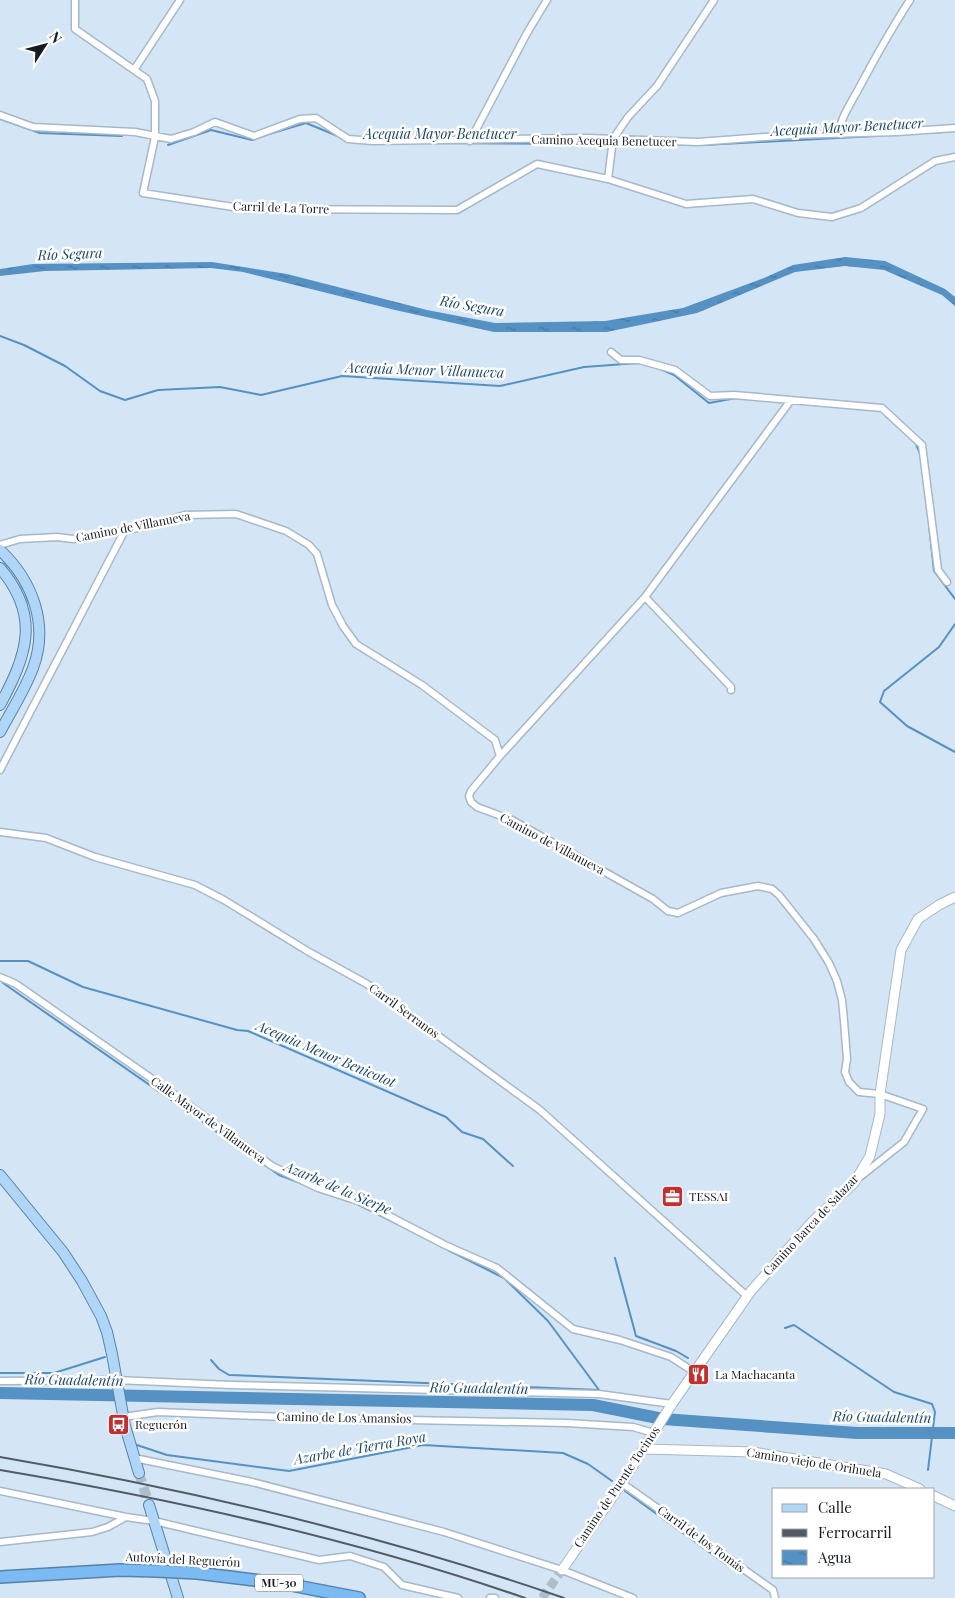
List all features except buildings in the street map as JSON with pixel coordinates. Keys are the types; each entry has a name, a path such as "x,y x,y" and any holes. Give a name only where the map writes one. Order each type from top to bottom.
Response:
{"highway":[{"name":"Autovía del Reguerón","path":"1,1577 120,1570 197,1573 286,1584 359,1598"}],"main road":[{"path":"0,550 28,584 36,609 40,635 38,654 26,685 0,732"},
{"path":"0,568 8,578 22,604 26,633 21,662 0,705"},
{"path":"0,1175 59,1247 101,1316 107,1332 123,1413 139,1473"},
{"path":"149,1505 178,1598"}],"street":[{"name":"Carril de La Torre","path":"75,0 75,28 147,79 155,101 155,137 143,193 246,209 457,210 537,164 608,178"},
{"path":"134,70 180,0"},
{"path":"470,141 547,0"},
{"path":"714,0 657,86 628,117 613,139 608,178 686,204 753,199 798,213 832,217 861,208 935,161 955,157"},
{"path":"838,134 840,123 893,26 910,0"},
{"name":"Camino Acequia Benetucer","path":"0,115 32,127 135,132 171,139 194,132 215,122 254,136 300,119 316,118 348,139 372,141 613,139 698,142 791,135 897,132 955,128"},
{"path":"611,352 621,360 639,360 674,370 710,396 734,395 882,408 922,445 938,570 947,582"},
{"path":"500,756 645,597 791,400"},
{"name":"Camino de Villanueva","path":"0,545 20,539 56,537 73,539 124,530 185,515 236,514 286,531 309,545 317,554 332,605 356,644 422,685 495,740 500,756 471,790 471,802 477,807 512,820 652,899 668,910 678,913 720,893 758,886 772,889 779,895 814,939 829,963 837,981 842,1000 844,1021 847,1059 845,1072 849,1082 859,1092 880,1094"},
{"path":"0,770 124,530"},
{"path":"645,597 731,687 731,690"},
{"name":"Carril Serranos","path":"0,832 46,838 95,857 195,885 224,900 308,952 368,984 540,1110 747,1296"},
{"name":"Camino Barca de Salazar","path":"672,1404 747,1296 812,1221 854,1182 870,1156 880,1114 880,1094 901,950 918,919 955,897"},
{"name":"Calle Mayor de Villanueva","path":"0,977 16,984 160,1084 272,1166 318,1188 364,1203 445,1245 497,1268 574,1329 620,1340 671,1357 694,1372"},
{"path":"854,1182 904,1142 923,1109 880,1094"},
{"path":"0,1382 117,1382 599,1394 672,1404"},
{"name":"Camino de Puente Tocinos","path":"562,1570 644,1449 672,1404"},
{"name":"Camino de Los Amansios","path":"123,1413 158,1412 308,1418 568,1423 633,1427 654,1433"},
{"name":"Camino viejo de Orihuela","path":"644,1449 753,1452 886,1474 918,1488"},
{"path":"134,1458 252,1482 444,1532 562,1570 633,1598"},
{"name":"Carril de los Tomás","path":"622,1482 773,1590 775,1598"},
{"path":"0,1491 154,1521 319,1560 350,1556 384,1567 402,1584 458,1598"},
{"path":"935,1496 955,1506"},
{"path":"0,1542 92,1532 108,1527 126,1517"},
{"path":"490,1598 495,1598"}],"water":[{"path":"845,257 885,261 945,289 955,297 955,306 942,295 884,270 845,266 795,272 697,313 607,332 494,332 395,310 243,272 211,268 45,271 0,276 0,269 33,264 212,262 287,274 427,310 495,323 605,321 683,308 764,278 793,265"}],"waterway":[{"name":"Acequia Mayor Benetucer","path":"0,119 40,133 122,136"},
{"name":"Acequia Mayor Benetucer","path":"259,137 306,123 340,137"},
{"name":"Acequia Mayor Benetucer","path":"168,145 211,130 252,140 255,139"},
{"name":"Acequia Mayor Benetucer","path":"932,133 955,131"},
{"name":"Acequia Mayor Benetucer","path":"703,145 875,136"},
{"name":"Acequia Mayor Benetucer","path":"353,142 363,143"},
{"name":"Acequia Mayor Benetucer","path":"418,143 601,144"},
{"name":"Acequia Mayor Benetucer","path":"620,144 683,145"},
{"name":"Acequia Menor Villanueva","path":"0,336 24,345 65,366 100,391 125,400 158,390 220,387 261,395 342,376 500,386 584,367 639,363"},
{"name":"Acequia Menor Villanueva","path":"658,368 674,375 709,403 736,398"},
{"name":"Acequia Menor Villanueva","path":"915,442 921,456"},
{"name":"Acequia Menor Villanueva","path":"929,525 934,571 955,599"},
{"name":"Acequia Menor Villanueva","path":"955,624 939,647 884,691 880,702 907,726 955,752"},
{"name":"Acequia Menor Benicotot","path":"0,961 28,961 83,987 237,1030 248,1031 446,1117 462,1132 483,1139 513,1166"},
{"name":"Azarbe de la Sierpe","path":"3,983 279,1175 303,1184"},
{"name":"Azarbe de la Sierpe","path":"357,1204 422,1236"},
{"name":"Azarbe de la Sierpe","path":"448,1250 504,1278 548,1321 599,1390"},
{"name":"Acequia Menor Benicotot","path":"615,1258 636,1336 676,1351 688,1358"},
{"name":"Acequia Menor Benicotot","path":"785,1328 794,1325 894,1392 932,1404 935,1412 928,1470"},
{"path":"0,1373 54,1373 105,1357"},
{"path":"211,1360 219,1369 229,1375 599,1390"},
{"name":"Río Guadalentín","path":"0,1393 593,1405 663,1419 857,1433 955,1433"},
{"name":"Azarbe de Tierra Roya","path":"137,1445 167,1455 289,1471 423,1445 563,1453 588,1464 612,1481"},
{"name":"Azarbe de Tierra Roya","path":"625,1491 727,1565"}],"tunnel":[{"path":"139,1473 149,1505"},
{"path":"542,1598 562,1570"}],"railway":[{"path":"0,1457 144,1484 285,1516 425,1554 564,1598"},
{"path":"0,1470 133,1494 266,1523 396,1557 525,1598"}],"place":[{"name":"TESSAI","path":"673,1197"},
{"name":"La Machacanta","path":"699,1375"},
{"name":"Reguerón","path":"119,1425"}],"water label":[{"name":"Río Segura","path":"70,254"},
{"name":"Río Segura","path":"472,306"}]}
